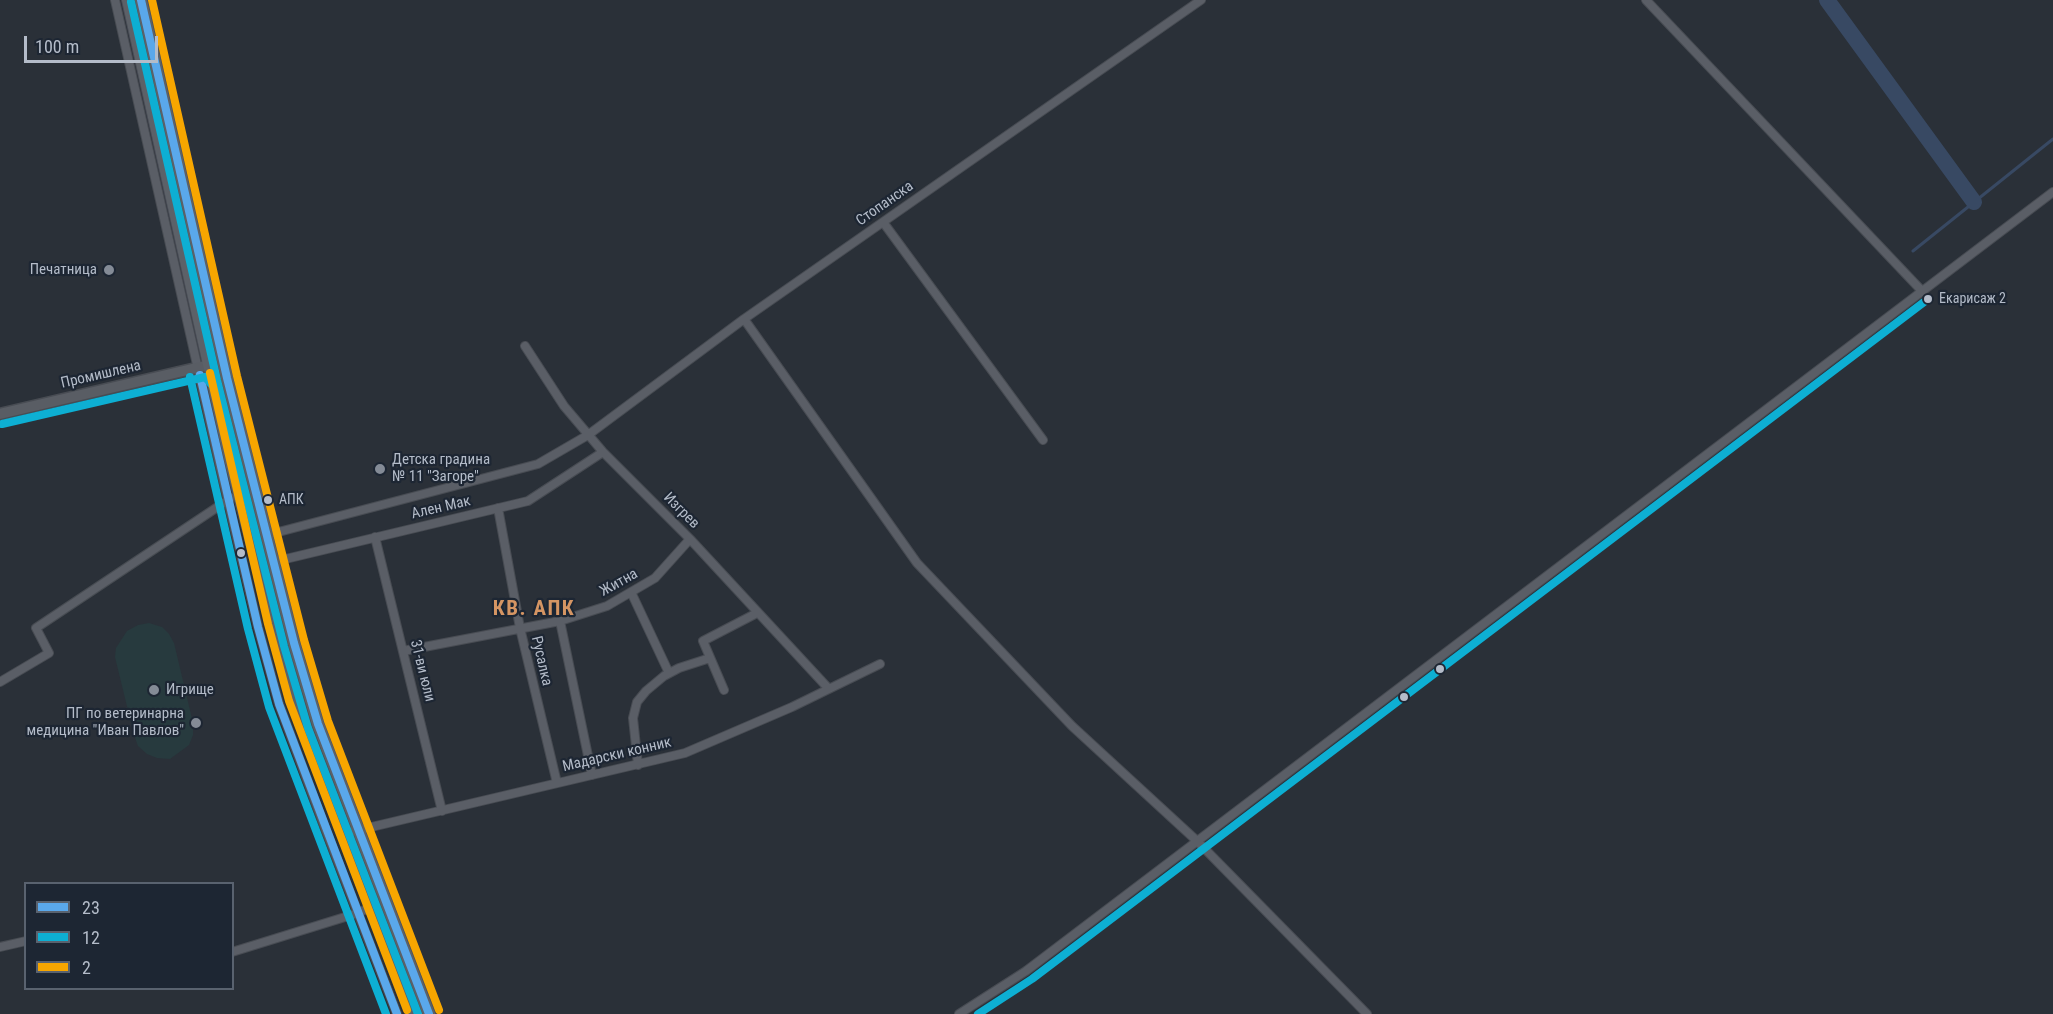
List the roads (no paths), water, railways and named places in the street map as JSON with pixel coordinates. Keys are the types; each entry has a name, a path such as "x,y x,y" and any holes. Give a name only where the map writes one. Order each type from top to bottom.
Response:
{"main road":[{"path":"128,0 204,367 272,617 298,705 413,1014"},
{"path":"141,0 218,341 294,643 318,724 429,1014"},
{"path":"204,367 218,341"},
{"path":"204,367 230,390"},
{"name":"Промишлена","path":"0,414 204,367"}],"street":[{"path":"115,0 204,367 228,501 279,704 397,1014"},
{"name":"Стопанска","path":"267,536 538,464 588,435 744,319 1201,0"},
{"path":"1646,0 1922,291"},
{"path":"959,1014 1026,971 2053,192"},
{"path":"883,222 1043,440"},
{"path":"744,319 917,563 1072,726 1197,842 1367,1014"},
{"name":"Изгрев","path":"525,346 564,406 603,452 690,539 828,688"},
{"name":"Ален Мак","path":"273,562 528,501 603,452"},
{"path":"0,682 49,653 36,628 228,501 238,488"},
{"name":"Русалка","path":"498,508 520,628 557,783"},
{"name":"31-ви юли","path":"375,537 442,812"},
{"name":"Житна","path":"403,651 560,621 607,606 655,578 690,539"},
{"path":"631,592 669,674"},
{"path":"724,690 703,641 758,613"},
{"path":"560,621 592,775"},
{"path":"638,765 633,718 637,702 646,691 669,674 710,658"},
{"name":"Мадарски конник","path":"346,833 685,753 792,707 880,664"},
{"path":"234,951 358,913 373,906"},
{"path":"0,947 24,941"}],"waterway":[{"path":"1827,0 1974,202"},
{"path":"1913,251 2053,139"}],"place":[{"name":"Печатница","path":"109,270"},
{"name":"Екарисаж 2","path":"1928,299"},
{"name":"Детска градина № 11 \"Загоре\"","path":"380,469"},
{"name":"АПК","path":"268,500"},
{"name":"Игрище","path":"154,690"},
{"name":"ПГ по ветеринарна медицина \"Иван Павлов\"","path":"196,723"}],"district":[{"name":"КВ. АПК","path":"534,610"}]}
